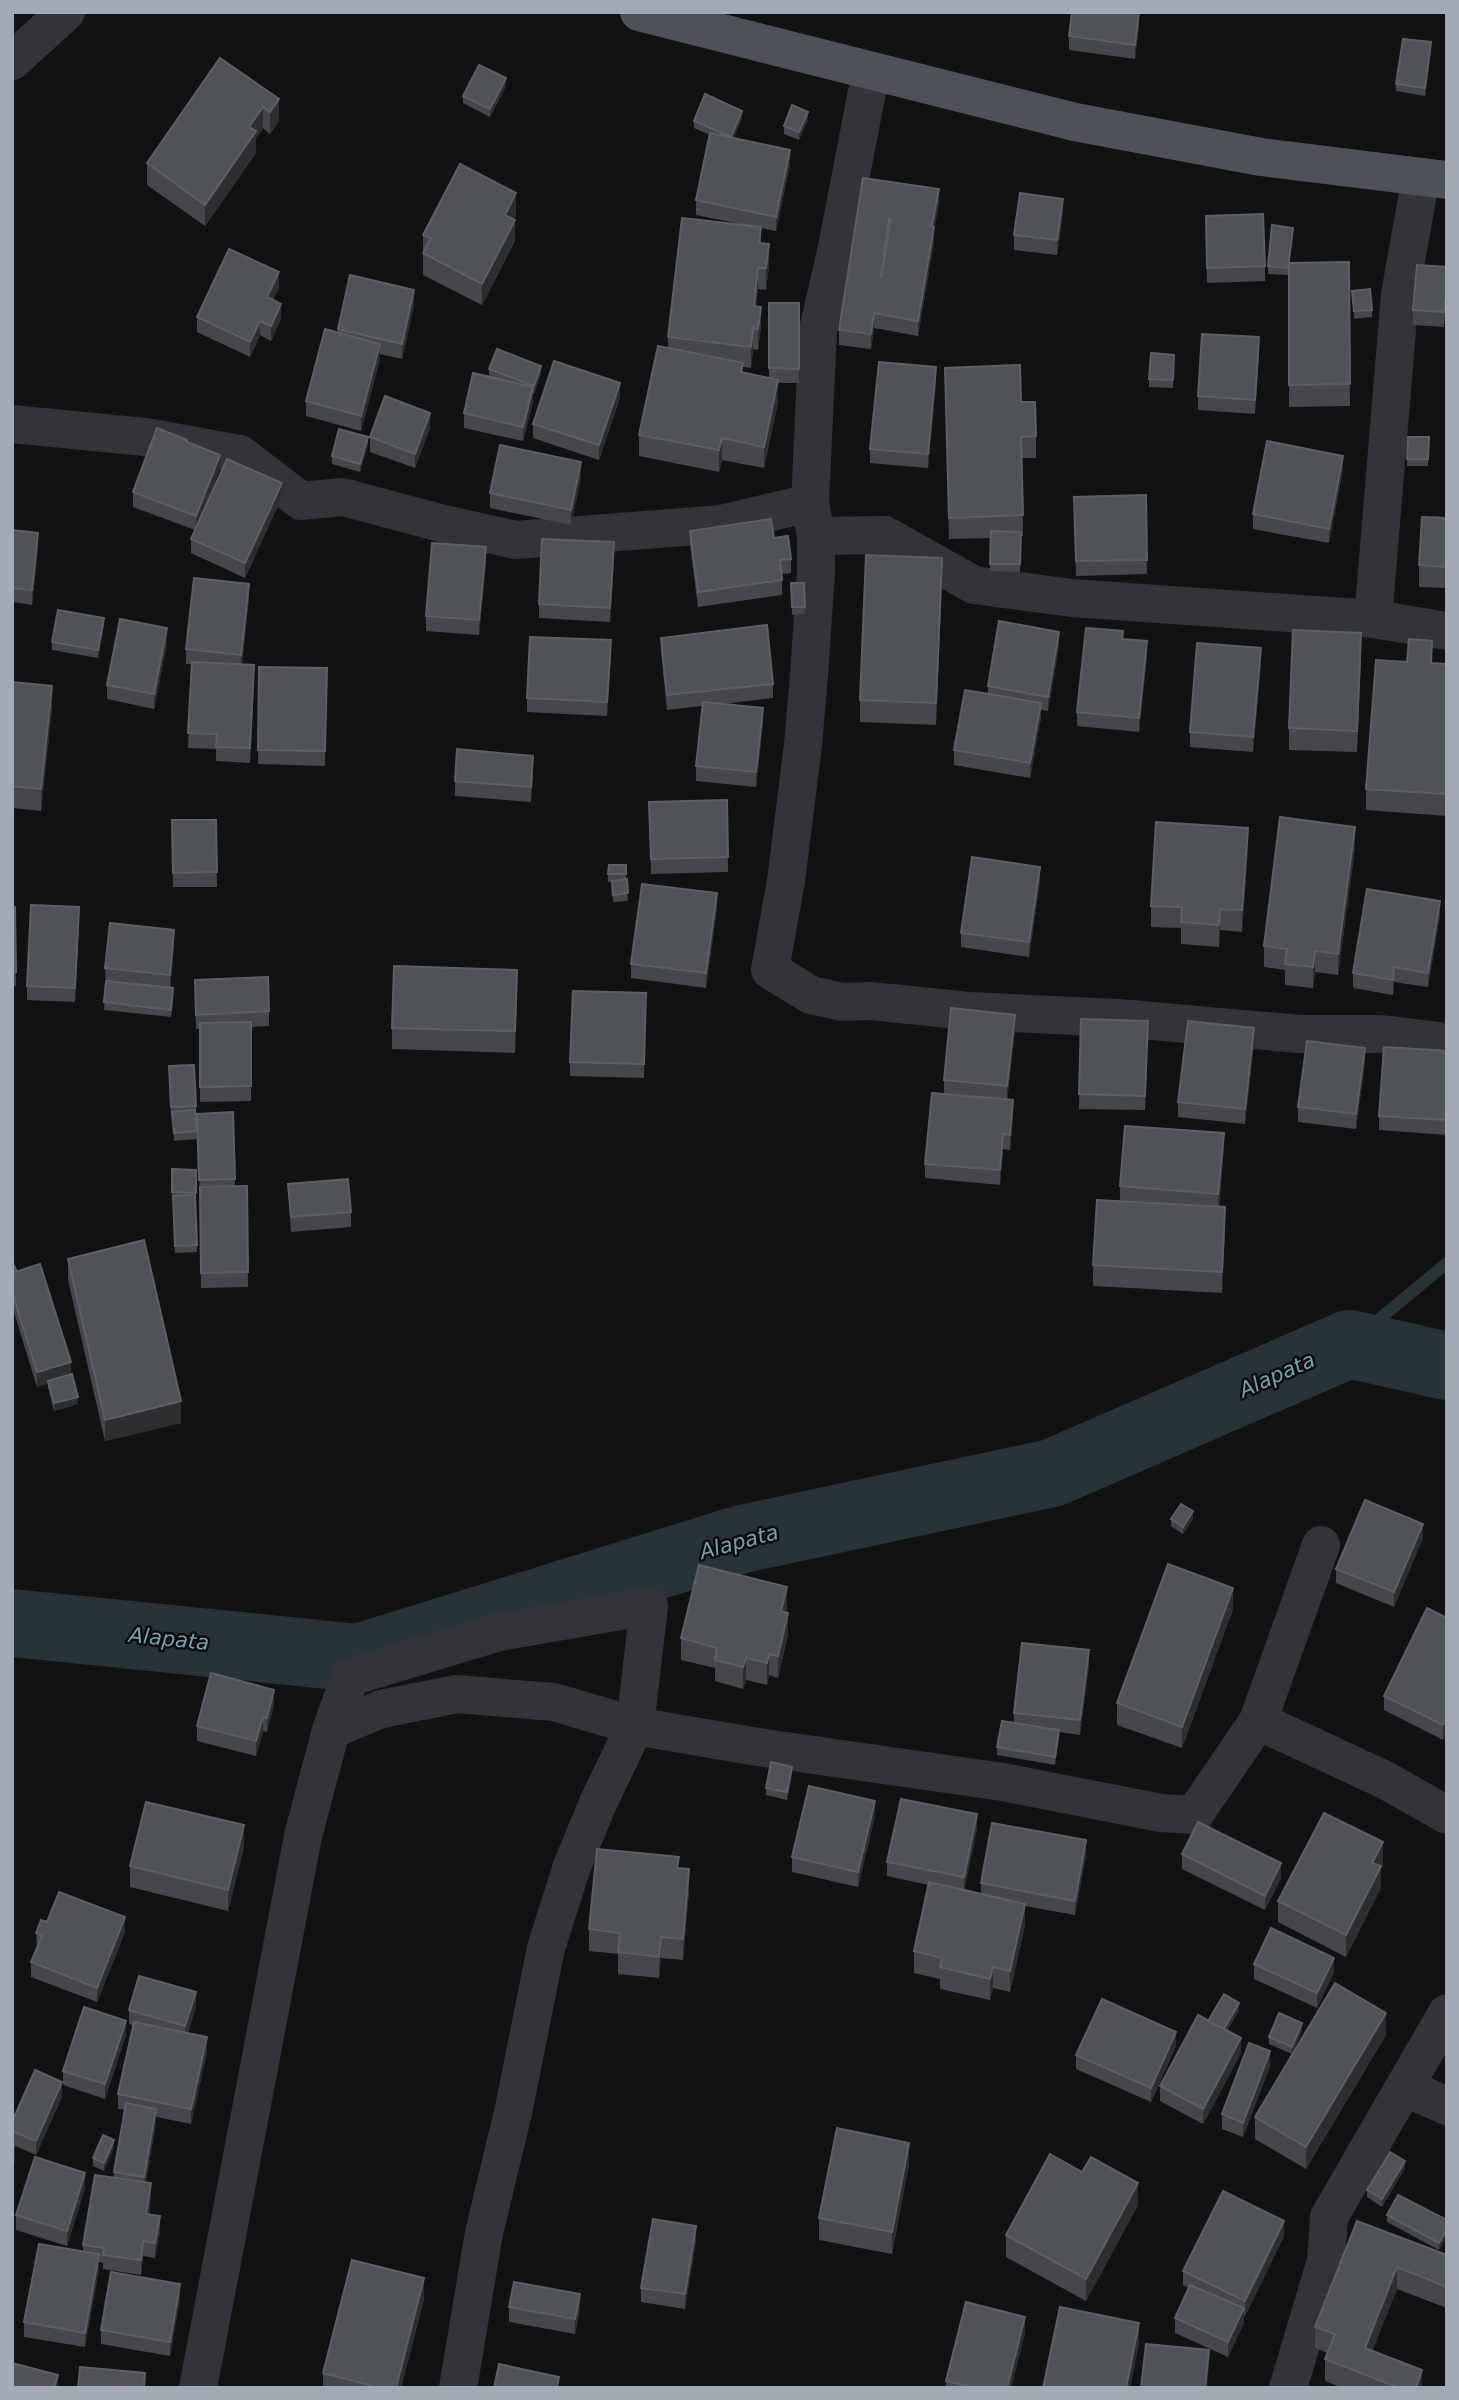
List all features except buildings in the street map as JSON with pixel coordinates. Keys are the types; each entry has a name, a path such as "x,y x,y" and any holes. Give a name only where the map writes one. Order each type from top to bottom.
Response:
{"main road":[{"path":"639,12 1075,122 1261,157 1434,179"}],"street":[{"path":"12,61 66,12"},
{"path":"871,71 818,330 813,520 816,572 803,745 786,881 770,970 811,995 842,1002 871,1001 969,1011 1118,1018 1300,1034 1381,1034 1447,1042"},
{"path":"1373,620 1400,294 1434,179"},
{"path":"12,424 145,437 240,454 301,501 343,497 516,540 721,524 813,520 885,535 974,584 1072,598 1373,620 1447,631"},
{"path":"331,1730 381,1709 457,1694 554,1702 635,1726 758,1747 1003,1782 1161,1814 1194,1815 1258,1721 1321,1545"},
{"path":"198,2388 303,1836 331,1730 350,1677 499,1632 649,1606 635,1726 598,1803 572,1866 546,1948 514,2108 484,2233 458,2388"},
{"path":"1258,1721 1385,1780 1447,1815"},
{"path":"1288,2388 1326,2261 1329,2217 1447,2013"},
{"path":"1404,2087 1447,2106"}],"waterway":[{"path":"1349,1344 1447,1263"},
{"name":"Alapata","path":"12,1623 358,1658 742,1539 1052,1473 1349,1344 1447,1366"}]}
